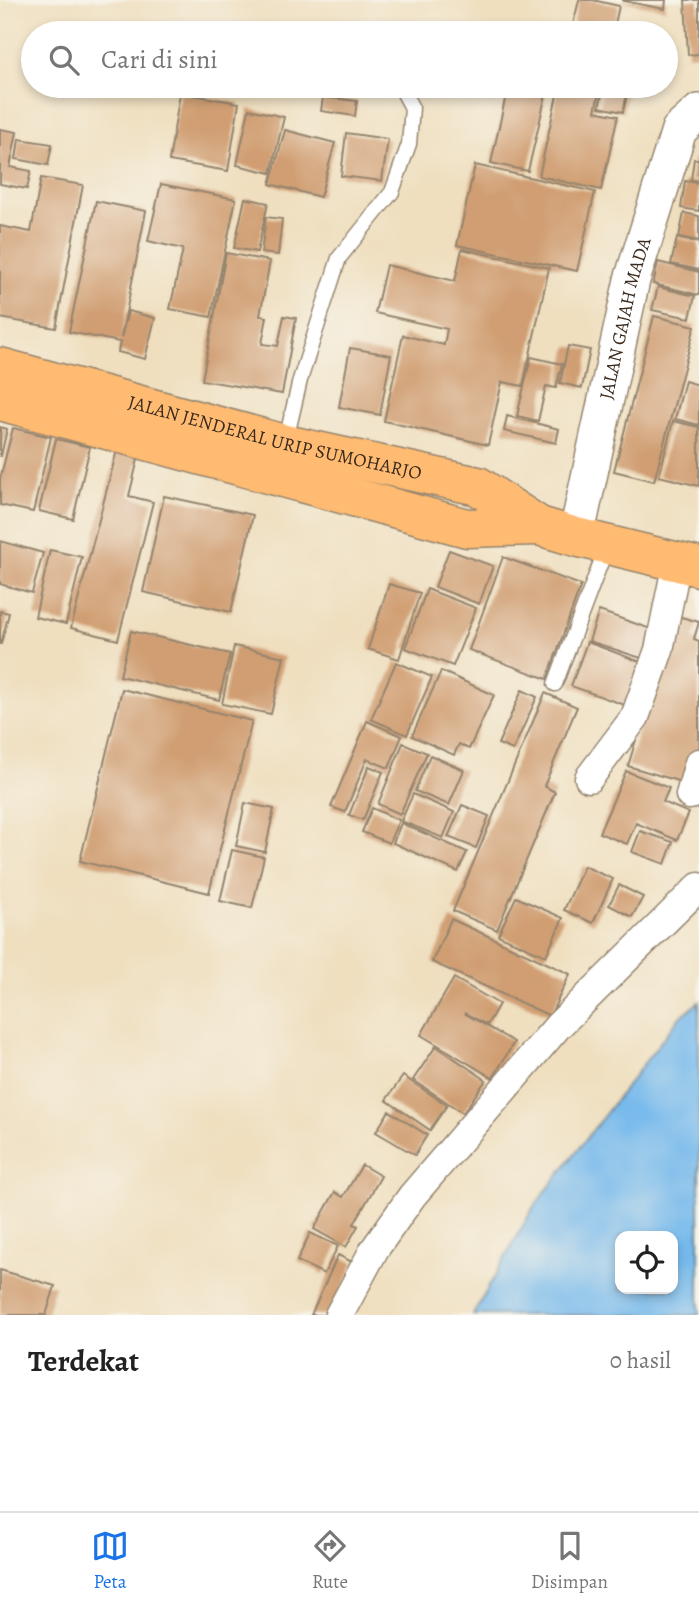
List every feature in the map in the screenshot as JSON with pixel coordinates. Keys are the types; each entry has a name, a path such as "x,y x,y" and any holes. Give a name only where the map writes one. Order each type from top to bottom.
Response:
{"highway":[{"name":"JALAN JENDERAL URIP SUMOHARJO","path":"0,367 285,444 478,486 539,526"},
{"name":"JALAN JENDERAL URIP SUMOHARJO","path":"0,401 467,528 539,526 688,564"}],"street":[{"name":"JALAN GAJAH MADA","path":"592,541 632,280 679,130 699,112"},
{"path":"589,778 635,718 688,564"},
{"path":"690,795 699,763"},
{"path":"339,1315 374,1250 412,1196 558,1026 699,887"}],"lane":[{"path":"285,444 300,380 339,258 392,192 409,144 412,108 407,98"},
{"path":"555,684 592,541"}],"water":[{"path":"699,1002 699,1315 473,1315 533,1208 679,1018"}],"building":[{"path":"579,0 619,6 616,21 574,21"},
{"path":"623,0 666,0 665,9"},
{"path":"685,0 699,0 699,54 688,55"},
{"path":"179,98 210,98 239,103 228,171 169,161"},
{"path":"323,98 357,101 355,116 321,111"},
{"path":"505,98 545,98 528,171 491,163"},
{"path":"556,98 598,98 595,111 618,116 601,190 539,176"},
{"path":"601,98 626,98 623,112 599,107"},
{"path":"249,109 284,117 271,173 237,165"},
{"path":"0,129 17,132 10,167 31,171 27,189 0,184"},
{"path":"285,130 335,143 320,197 270,184"},
{"path":"346,133 388,139 382,181 341,176"},
{"path":"19,139 52,144 48,165 16,159"},
{"path":"694,159 699,159 699,181 691,180"},
{"path":"475,165 595,192 577,271 457,245"},
{"path":"41,178 83,185 56,328 0,318 0,226 31,232"},
{"path":"685,181 699,183 699,211 681,208"},
{"path":"161,184 236,199 211,317 170,309 183,249 148,241"},
{"path":"245,198 268,203 257,252 234,248"},
{"path":"96,201 146,211 121,338 128,311 155,318 145,359 118,352 120,342 69,332"},
{"path":"684,213 699,216 699,241 679,237"},
{"path":"266,217 282,219 278,255 261,253"},
{"path":"677,238 699,243 699,270 671,264"},
{"path":"462,249 549,268 523,386 502,382 488,445 384,421 403,335 444,345 447,329 375,313 386,265 455,281"},
{"path":"226,253 270,261 260,316 267,317 262,344 278,346 284,316 296,318 282,394 202,380"},
{"path":"658,262 699,272 699,295 653,284"},
{"path":"658,287 695,296 690,318 652,310"},
{"path":"654,316 695,326 654,481 614,471"},
{"path":"568,346 590,350 582,388 560,383"},
{"path":"350,348 391,355 380,415 339,407"},
{"path":"531,357 562,364 556,388 546,386 538,421 517,416"},
{"path":"685,381 699,385 699,425 675,419"},
{"path":"507,416 559,429 556,443 504,431"},
{"path":"673,421 699,427 699,486 659,476"},
{"path":"0,427 7,429 1,456 0,456"},
{"path":"13,428 51,437 33,512 0,505 0,479"},
{"path":"56,439 90,447 73,519 39,511"},
{"path":"118,446 140,451 129,496 153,502 118,640 71,628"},
{"path":"164,496 253,515 231,612 143,592"},
{"path":"0,541 43,553 32,593 0,584"},
{"path":"50,550 82,557 66,624 35,617"},
{"path":"449,550 493,566 479,604 435,587"},
{"path":"503,557 581,585 547,679 469,650"},
{"path":"389,584 420,593 399,659 368,649"},
{"path":"427,589 476,608 453,666 405,648"},
{"path":"0,611 9,613 1,644 0,644"},
{"path":"599,611 657,631 647,660 589,641"},
{"path":"674,615 699,622 694,639 699,641 699,747 688,784 628,766"},
{"path":"131,631 230,654 219,700 120,676"},
{"path":"587,642 649,665 633,708 571,686"},
{"path":"234,646 284,657 271,714 222,704"},
{"path":"396,662 432,677 407,735 371,719"},
{"path":"441,671 494,695 469,749 459,744 454,755 412,736"},
{"path":"122,689 252,721 209,893 80,861"},
{"path":"522,690 537,697 513,750 498,744"},
{"path":"545,693 577,707 544,786 555,792 497,930 453,911"},
{"path":"367,721 402,736 389,768 367,759 345,812 331,807"},
{"path":"403,743 427,753 400,814 378,804"},
{"path":"430,755 464,770 449,805 415,791"},
{"path":"369,766 383,772 363,820 349,815"},
{"path":"626,771 669,788 663,802 689,813 677,840 636,823 627,844 599,833"},
{"path":"413,794 454,812 443,838 401,821"},
{"path":"245,803 274,809 265,852 236,846"},
{"path":"462,805 489,816 476,848 448,837"},
{"path":"372,808 399,820 389,843 362,832"},
{"path":"401,823 467,852 458,872 393,843"},
{"path":"640,831 673,842 665,864 632,852"},
{"path":"232,850 264,857 252,908 220,901"},
{"path":"584,866 613,879 593,923 564,910"},
{"path":"619,885 643,897 632,917 609,905"},
{"path":"516,897 563,918 546,956 498,935"},
{"path":"451,919 570,974 550,1016 432,962"},
{"path":"454,978 499,1004 487,1025 464,1013 514,1042 493,1078 421,1035"},
{"path":"436,1046 486,1080 463,1113 413,1080"},
{"path":"403,1076 447,1105 430,1130 386,1100"},
{"path":"389,1111 427,1135 415,1155 376,1132"},
{"path":"362,1165 381,1176 354,1224 358,1226 346,1247 314,1229 335,1192 343,1197"},
{"path":"310,1233 338,1246 324,1274 297,1261"},
{"path":"338,1255 354,1263 331,1315 311,1315"},
{"path":"0,1270 55,1286 46,1315 0,1315"}]}
